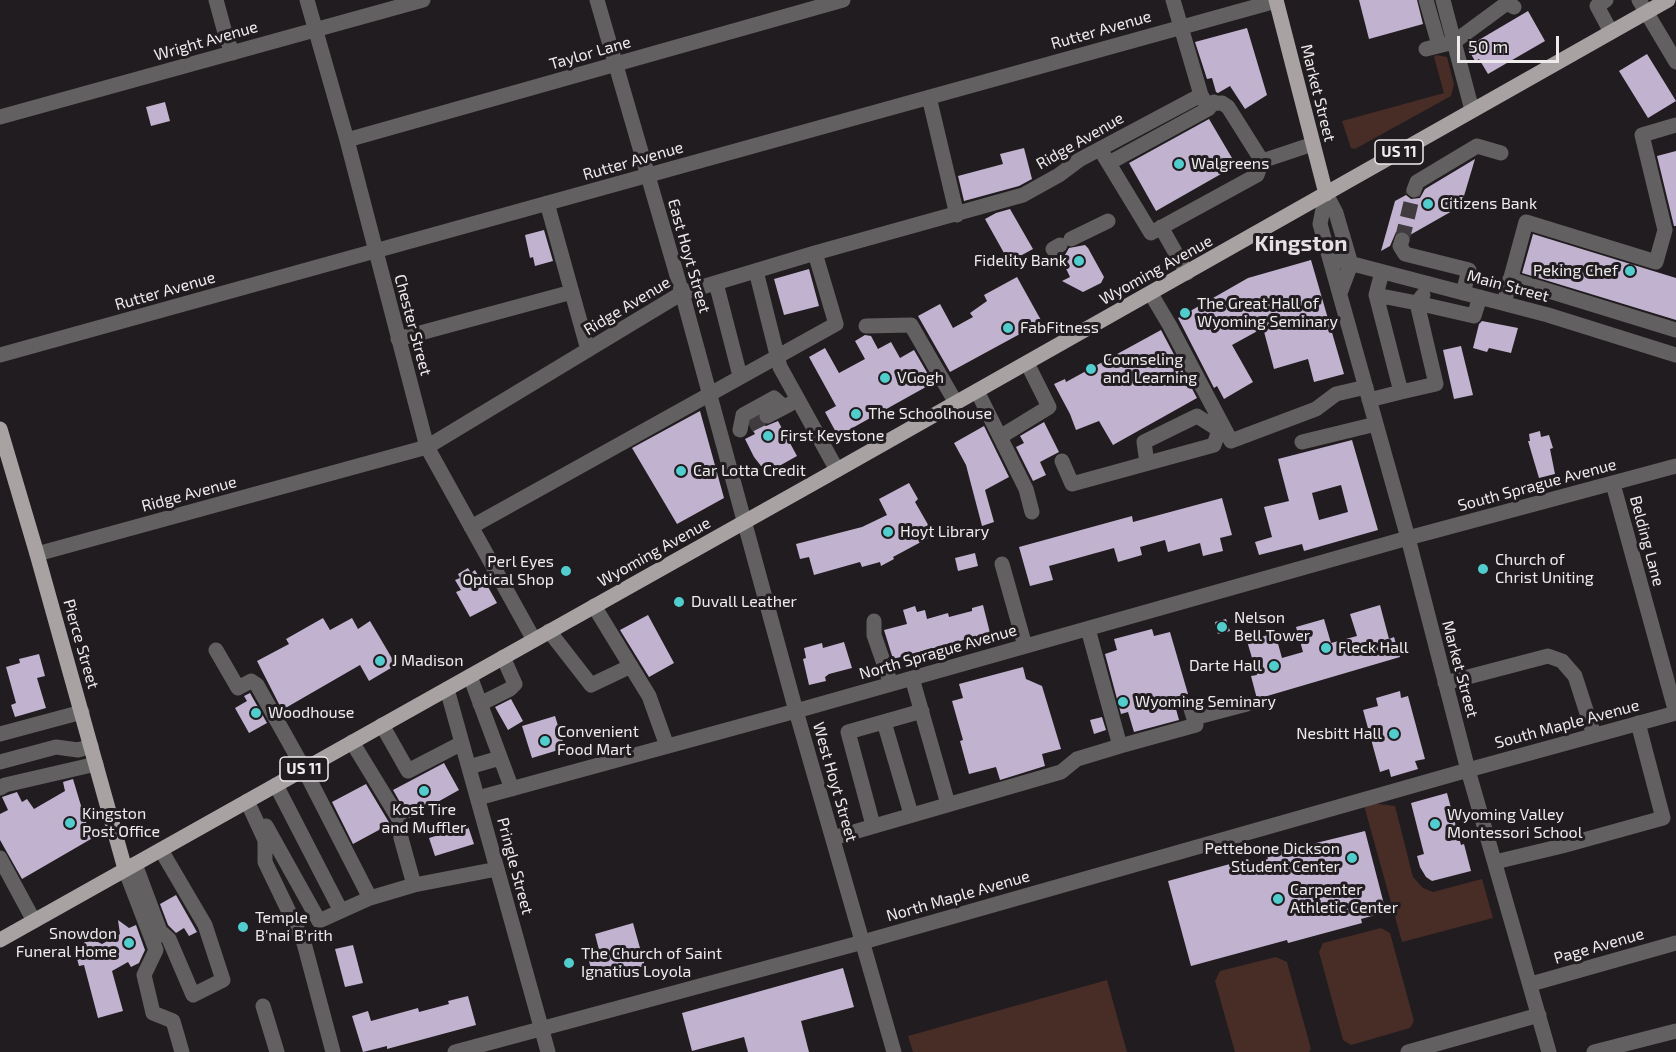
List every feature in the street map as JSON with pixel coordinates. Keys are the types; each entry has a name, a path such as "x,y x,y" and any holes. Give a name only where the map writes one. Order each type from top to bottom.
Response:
{"main road":[{"name":"Market Street","path":"1276,0 1326,194"},
{"name":"US 11","path":"1326,194 1611,32 1643,6 1665,1"},
{"name":"Wyoming Avenue","path":"0,940 1326,194"},
{"name":"Pierce Street","path":"0,429 96,764 130,867"}],"street":[{"path":"216,0 232,52"},
{"name":"Chester Street","path":"307,0 347,140 428,447 534,640"},
{"name":"Wright Avenue","path":"0,117 423,0"},
{"name":"East Hoyt Street","path":"597,0 682,293 744,522"},
{"name":"Taylor Lane","path":"347,140 843,0"},
{"path":"1173,0 1180,27 1207,100 1228,107 1262,161"},
{"name":"Rutter Avenue","path":"0,355 1276,0"},
{"path":"1426,0 1440,45 1472,110"},
{"path":"1440,45 1443,0"},
{"path":"1599,2 1611,32"},
{"path":"1440,45 1511,5"},
{"path":"1643,6 1676,62"},
{"path":"929,97 957,215"},
{"name":"Ridge Avenue","path":"37,554 428,447 682,293 815,252 957,215 1023,195 1105,156 1207,100"},
{"path":"1504,303 1526,222 1656,262 1665,230 1642,135 1676,125"},
{"path":"1262,161 1312,144"},
{"path":"1414,190 1417,182 1477,146 1501,153"},
{"path":"1105,156 1150,233 1257,176 1262,161"},
{"name":"Market Street","path":"1326,194 1320,224 1408,538 1468,770 1549,1052"},
{"name":"Market Street","path":"1326,194 1336,213 1351,264"},
{"path":"548,203 588,350"},
{"path":"1062,245 1108,221"},
{"path":"1161,227 1187,273"},
{"path":"1402,240 1400,246 1405,254 1469,270 1463,293"},
{"path":"471,527 836,324 815,252"},
{"name":"Main Street","path":"1330,258 1574,322 1676,355"},
{"path":"1340,294 1351,264"},
{"path":"756,271 780,367 837,470"},
{"path":"1382,272 1376,295 1401,392"},
{"path":"1510,279 1676,330"},
{"path":"716,283 740,376"},
{"path":"1151,294 1222,429 1231,441 1316,409 1336,394 1401,392 1436,384 1417,303 1431,284"},
{"path":"398,339 572,292"},
{"path":"1376,295 1474,316 1480,297"},
{"path":"866,326 911,325 956,403"},
{"path":"1000,437 1049,408 1027,363"},
{"path":"977,391 1026,489 1032,512"},
{"path":"722,438 745,427 743,415 774,398 784,407"},
{"path":"767,416 798,400"},
{"path":"1147,463 1144,442 1197,416 1222,429"},
{"path":"1302,442 1376,424"},
{"path":"1062,461 1072,484 1214,445 1222,429"},
{"name":"South Sprague Avenue","path":"1408,538 1676,466"},
{"name":"Belding Lane","path":"1613,483 1676,713"},
{"name":"West Hoyt Street","path":"744,522 894,1052"},
{"name":"North Sprague Avenue","path":"478,798 796,711 1408,538"},
{"path":"1002,564 1025,646"},
{"path":"594,606 649,696 667,746"},
{"path":"874,621 874,635 891,684"},
{"path":"1088,629 1120,746"},
{"path":"549,632 591,685 631,666"},
{"path":"216,650 238,688 251,681 256,685 304,769 370,898"},
{"path":"1445,682 1548,656 1562,661 1575,676 1594,735"},
{"path":"480,704 510,689 515,684 503,657"},
{"path":"470,676 512,789"},
{"path":"912,678 948,804"},
{"name":"Pringle Street","path":"447,689 548,1052"},
{"path":"833,837 1061,772 1077,759 1196,725 1193,713 1246,704"},
{"path":"873,825 848,732 922,711"},
{"path":"0,734 82,712"},
{"name":"South Maple Avenue","path":"1468,770 1676,713"},
{"path":"884,722 911,814"},
{"path":"1496,862 1663,818 1638,723"},
{"path":"382,725 408,771 462,743"},
{"path":"352,742 399,819 401,838 414,885"},
{"path":"0,762 56,747 78,750 91,746"},
{"path":"469,767 500,758"},
{"path":"0,788 96,764"},
{"name":"North Maple Avenue","path":"455,1052 863,942 1468,770"},
{"path":"276,785 341,911"},
{"path":"249,800 265,840 265,862 304,943 333,1052"},
{"path":"249,800 319,921 370,898 414,885 497,869"},
{"path":"130,867 160,931 169,939 193,995 223,980 205,926 161,850"},
{"path":"0,858 34,921"},
{"path":"130,867 156,950 144,975 153,1012 173,1020 182,1052"},
{"name":"Page Avenue","path":"1531,984 1676,943"},
{"path":"263,1006 277,1052"},
{"path":"1408,1052 1539,1015"},
{"path":"1594,1052 1632,1047 1676,1031"}],"shaded area":[{"path":"1436,55 1447,57 1454,84 1451,96 1355,149 1351,148 1342,121 1444,93 1434,57"},
{"path":"1363,802 1395,806 1413,877 1423,888 1433,892 1482,879 1493,918 1402,942"},
{"path":"1381,928 1390,933 1414,1021 1410,1028 1351,1045 1343,1040 1319,952 1323,943"},
{"path":"1276,957 1287,962 1311,1049 1309,1052 1235,1052 1215,981 1220,971"},
{"path":"1107,980 1127,1052 913,1052 908,1036"}],"building":[{"path":"1359,0 1417,0 1423,24 1369,39"},
{"path":"1528,11 1545,41 1488,74 1479,59 1475,61 1468,49 1473,46 1472,44"},
{"path":"1247,28 1267,95 1245,109 1230,86 1216,92 1212,78 1207,79 1195,42"},
{"path":"1647,54 1676,101 1648,118 1619,71"},
{"path":"165,102 170,121 151,126 146,107"},
{"name":"Walgreens","path":"1209,119 1232,158 1228,170 1156,211 1129,163"},
{"path":"1024,148 1032,179 1019,186 964,201 958,176 1003,164 1000,154"},
{"path":"1676,151 1676,226 1674,226 1657,156"},
{"name":"Citizens Bank","path":"1475,159 1461,206 1410,235 1405,231 1396,232 1390,246 1381,251 1395,201 1406,195 1411,199 1420,198 1425,189"},
{"path":"1010,209 1033,249 1009,262 985,219"},
{"path":"544,230 553,261 535,266 533,257 530,258 525,235"},
{"path":"1533,234 1676,278 1676,320 1522,273"},
{"name":"Fidelity Bank","path":"1085,245 1104,277 1101,283 1083,292 1062,281 1070,277 1062,260 1069,248"},
{"path":"1311,260 1344,374 1314,382 1308,359 1274,369 1263,328 1232,345 1253,382 1224,399 1217,386 1214,388 1178,318 1248,278"},
{"path":"809,269 819,306 784,315 774,279"},
{"path":"1017,277 1042,322 950,372 918,316 940,304 953,328 973,317 970,313 987,301 984,295"},
{"path":"1482,321 1518,328 1511,353 1489,348 1487,352 1473,348 1479,324"},
{"path":"1161,330 1197,398 1113,445 1099,421 1076,430 1054,384 1065,379 1066,382"},
{"path":"865,335 871,336 878,349 891,342 900,358 914,350 933,383 838,436 825,412 836,406 809,357 825,348 839,373 865,359 855,341"},
{"path":"1461,346 1473,395 1454,399 1443,350"},
{"name":"Car Lotta Credit","path":"700,411 724,498 677,524 632,448"},
{"name":"First Keystone","path":"758,418 761,424 766,426 778,421 797,456 772,470 761,466 745,439 755,434 751,427 752,421"},
{"path":"1044,422 1059,452 1040,462 1046,475 1033,481 1016,447 1024,443 1020,436"},
{"path":"984,426 1009,477 985,490 994,522 982,526 966,465 954,443"},
{"path":"1540,431 1541,437 1549,435 1553,448 1550,449 1555,474 1539,478 1528,441 1530,441 1529,434"},
{"path":"1352,440 1378,530 1304,551 1302,544 1259,555 1255,542 1272,537 1264,507 1289,501 1278,459","holes":["1341,485 1348,512 1319,520 1312,493"]},
{"name":"Hoyt Library","path":"909,483 918,499 915,502 934,535 881,566 880,562 862,567 860,562 814,575 809,557 800,559 796,544 862,527 887,515 879,499"},
{"path":"1222,498 1232,535 1220,538 1223,551 1203,556 1200,543 1168,552 1165,540 1140,547 1142,555 1118,562 1114,548 1049,566 1053,580 1030,586 1019,547 1132,516 1133,522"},
{"path":"975,553 978,566 958,571 955,558"},
{"path":"468,568 471,573 475,570 480,579 483,578 497,603 470,617 456,592 461,590 455,580 460,578 458,574"},
{"path":"983,605 990,633 893,659 884,630 907,624 903,610 915,606 917,612 925,610 927,619 948,613 949,617 972,611 972,608"},
{"path":"1380,605 1389,639 1394,637 1400,657 1257,699 1251,676 1257,675 1247,641 1275,633 1282,658 1303,652 1296,627 1324,619 1331,643 1357,636 1350,614"},
{"path":"648,615 674,663 649,677 620,630"},
{"path":"323,618 330,630 352,618 358,629 370,621 396,665 369,681 360,665 282,710 257,661 289,644 286,639"},
{"name":"Nelson Bell Tower","path":"1226,619 1230,631 1218,634 1215,622"},
{"path":"1152,629 1154,636 1170,632 1188,694 1173,698 1179,720 1134,732 1128,712 1121,714 1105,654 1117,650 1114,639"},
{"path":"844,642 852,668 829,674 825,677 826,681 809,685 803,659 806,658 804,648 822,643 823,648"},
{"path":"39,654 45,676 37,678 46,708 15,717 11,705 16,703 6,667 20,663 19,659"},
{"path":"1023,667 1026,679 1042,686 1061,749 1042,754 1045,766 1000,780 996,767 969,774 960,741 963,740 952,701 963,698 959,684"},
{"name":"Nesbitt Hall","path":"1400,691 1401,698 1408,696 1425,759 1415,761 1418,769 1391,777 1389,769 1380,772 1363,710 1378,706 1376,698"},
{"path":"250,693 267,723 249,733 235,708 247,701 244,696"},
{"path":"511,699 523,721 508,730 495,707"},
{"name":"Convenient Food Mart","path":"555,716 565,748 532,758 522,726"},
{"path":"1102,717 1106,730 1094,734 1090,720"},
{"name":"Kost Tire and Muffler","path":"444,763 459,790 409,818 393,790"},
{"path":"73,779 91,839 22,879 0,840 0,814 8,810 2,797 17,792 22,802 27,799 34,809 65,791 63,782"},
{"path":"366,784 390,824 353,844 332,802"},
{"name":"Wyoming Valley Montessori School","path":"1447,793 1461,845 1464,844 1471,871 1432,881 1426,877 1420,867 1417,856 1424,854 1411,803"},
{"path":"468,826 474,844 435,856 429,838"},
{"name":"Carpenter Athletic Center","path":"1365,831 1386,912 1361,919 1362,923 1288,943 1287,940 1191,966 1168,881 1248,859 1250,864 1268,859 1267,855"},
{"path":"176,895 197,932 189,936 184,928 176,933 168,925 160,904"},
{"path":"118,920 129,928 136,925 145,950 139,963 131,967 128,962 112,971 123,1011 98,1018 84,965 79,966 76,955 85,942 96,941 102,944 120,934"},
{"path":"633,923 645,966 610,975 608,969 592,973 587,953 599,950 595,934"},
{"path":"353,945 363,983 345,987 335,949"},
{"path":"843,968 854,1007 801,1021 809,1052 748,1052 744,1037 692,1051 682,1013"},
{"path":"468,996 476,1025 387,1049 387,1046 363,1052 352,1016 368,1011 371,1021 418,1008 419,1012"}],"tunnel":[{"path":"1402,240 1414,190"},
{"path":"749,425 767,416"}],"place":[{"name":"Walgreens","path":"1179,164"},
{"name":"Citizens Bank","path":"1428,204"},
{"name":"Fidelity Bank","path":"1079,261"},
{"name":"Peking Chef","path":"1630,271"},
{"name":"The Great Hall of Wyoming Seminary","path":"1185,313"},
{"name":"FabFitness","path":"1008,328"},
{"name":"Counseling and Learning","path":"1091,369"},
{"name":"VGogh","path":"885,378"},
{"name":"The Schoolhouse","path":"856,414"},
{"name":"First Keystone","path":"768,436"},
{"name":"Car Lotta Credit","path":"681,471"},
{"name":"Hoyt Library","path":"888,532"},
{"name":"Church of Christ Uniting","path":"1483,569"},
{"name":"Perl Eyes Optical Shop","path":"566,571"},
{"name":"Duvall Leather","path":"679,602"},
{"name":"Nelson Bell Tower","path":"1222,627"},
{"name":"Fleck Hall","path":"1326,648"},
{"name":"J Madison","path":"380,661"},
{"name":"Darte Hall","path":"1274,666"},
{"name":"Wyoming Seminary","path":"1123,702"},
{"name":"Woodhouse","path":"256,713"},
{"name":"Nesbitt Hall","path":"1394,734"},
{"name":"Convenient Food Mart","path":"545,741"},
{"name":"Kost Tire and Muffler","path":"424,791"},
{"name":"Kingston Post Office","path":"70,823"},
{"name":"Wyoming Valley Montessori School","path":"1435,824"},
{"name":"Pettebone Dickson Student Center","path":"1352,858"},
{"name":"Carpenter Athletic Center","path":"1278,899"},
{"name":"Temple B'nai B'rith","path":"243,927"},
{"name":"Snowdon Funeral Home","path":"129,943"},
{"name":"The Church of Saint Ignatius Loyola","path":"569,963"}],"district":[{"name":"Kingston","path":"1301,244"}]}
